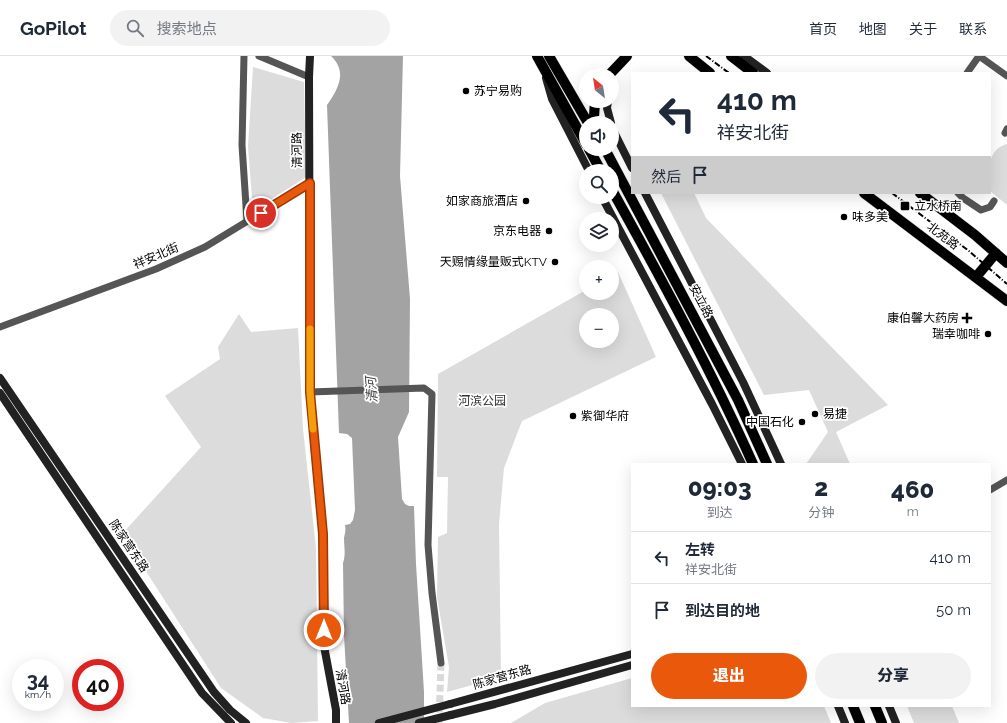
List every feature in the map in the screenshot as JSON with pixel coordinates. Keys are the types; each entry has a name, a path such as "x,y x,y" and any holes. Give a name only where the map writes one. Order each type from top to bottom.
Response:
{"main road":[{"path":"549,56 584,116"},
{"path":"616,68 627,56"},
{"path":"689,56 709,72"},
{"path":"731,56 753,72"},
{"path":"539,59 579,131"},
{"name":"安立路","path":"608,156 738,400 767,463"},
{"name":"北苑路","path":"865,194 976,277 1005,296"},
{"name":"北苑路","path":"921,194 975,235 1007,263"},
{"name":"安立路","path":"619,203 662,280 724,401 753,463"},
{"path":"976,277 996,253"},
{"path":"853,707 860,723"},
{"path":"875,707 882,723"}],"street":[{"path":"244,56 242,145 247,221"},
{"path":"259,56 309,77"},
{"name":"清河路","path":"310,56 310,392 323,534 324,646 336,710 336,723"},
{"path":"744,56 766,72"},
{"path":"968,72 979,56 1007,76"},
{"path":"539,59 552,99 585,164"},
{"path":"618,68 620,64"},
{"path":"619,142 631,166"},
{"name":"祥安北街","path":"0,327 156,270 205,247 310,183"},
{"name":"安立路","path":"646,194 743,382 781,463"},
{"path":"959,194 981,210 990,207 994,201"},
{"path":"606,204 712,404 742,463"},
{"name":"陈家营东路","path":"0,378 214,692 230,710 246,723"},
{"path":"310,392 424,388 432,394 428,545 432,594 441,663"},
{"name":"陈家营东路","path":"0,393 202,693 231,723"},
{"path":"991,489 1007,480"},
{"name":"陈家营东路","path":"379,723 631,654"},
{"name":"陈家营东路","path":"419,723 495,704 631,665"},
{"path":"838,707 845,723"},
{"path":"889,707 896,723"}],"green space":[{"path":"253,67 304,82 306,177 253,211 248,146"},
{"path":"1007,144 1007,205 991,192 991,160 995,151"},
{"path":"662,194 694,194 706,218 888,405 836,432 850,463 807,463 828,432 809,390 764,395"},
{"name":"河滨公园","path":"619,274 656,357 522,421 504,468 499,524 501,677 447,692 449,667 437,597 438,537 447,533 448,477 437,477 438,374 579,294 579,300 619,300"},
{"path":"239,314 251,332 298,328 303,429 316,548 318,721 291,723 263,718 221,688 122,534 201,447 165,396 220,359 218,347"},
{"path":"631,678 631,707 824,707 831,723 511,723 545,703"},
{"path":"907,707 952,707 959,723 914,723"}],"water":[{"name":"清河","path":"331,56 403,56 400,176 410,299 409,412 398,437 402,499 405,504 414,506 424,692 424,723 349,723 344,635 343,563 345,554 345,525 350,524 353,520 355,510 352,438 347,434 339,433 327,105 338,87 340,74 336,62"}],"tunnel":[{"path":"439,723 441,663"}],"railway":[{"path":"706,56 728,72"},
{"path":"893,194 969,251 1007,284"}],"slow traffic":[{"path":"310,329 310,392 313,429"}],"place":[{"name":"苏宁易购","path":"466,91"},
{"name":"如家商旅酒店","path":"526,201"},
{"name":"立水桥南","path":"905,206"},
{"name":"味多美","path":"844,217"},
{"name":"京东电器","path":"549,231"},
{"name":"天赐情缘量贩式KTV","path":"555,262"},
{"name":"康伯馨大药房","path":"967,318"},
{"name":"瑞幸咖啡","path":"988,334"},
{"name":"易捷","path":"815,414"},
{"name":"紫御华府","path":"573,416"},
{"name":"中国石化","path":"802,422"}],"route":[{"path":"261,213 310,183 310,392 323,534 324,630"}]}
